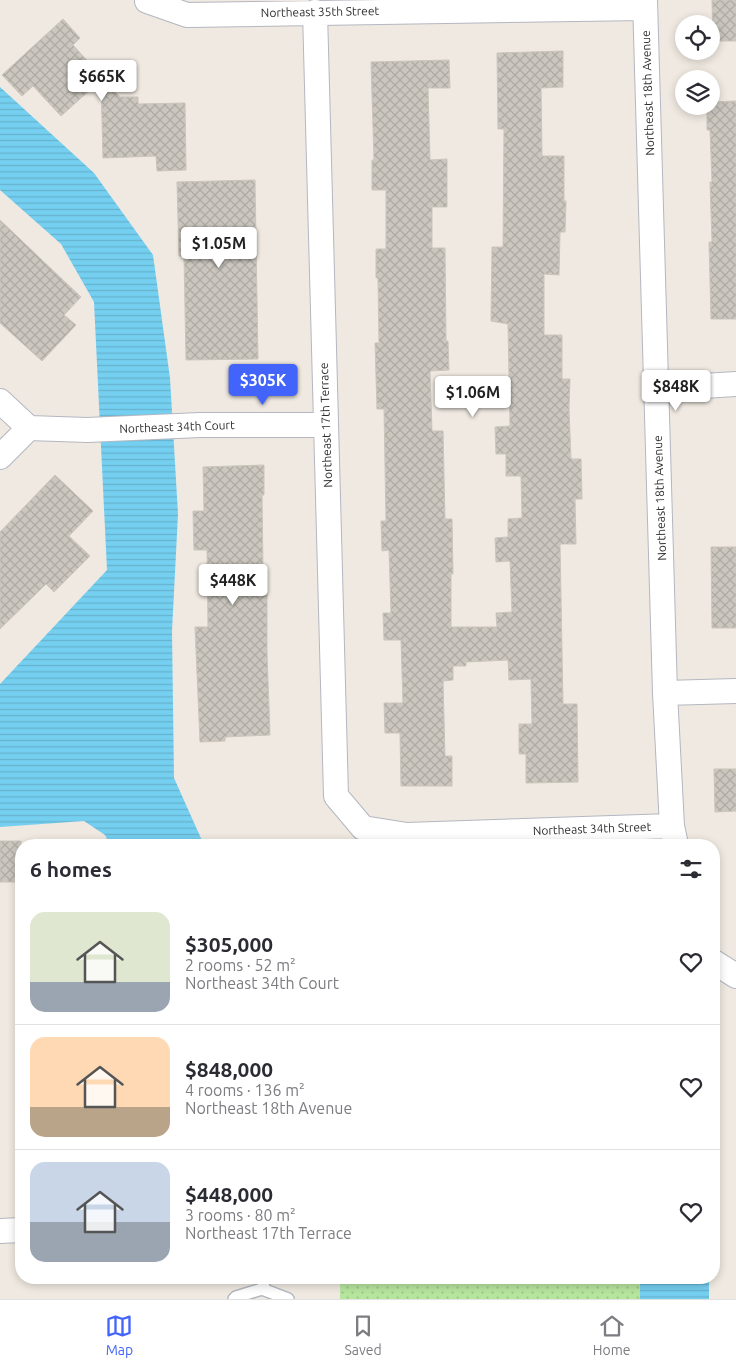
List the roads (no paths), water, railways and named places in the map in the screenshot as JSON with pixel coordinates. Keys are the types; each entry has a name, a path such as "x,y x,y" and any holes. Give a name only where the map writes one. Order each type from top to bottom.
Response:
{"street":[{"name":"Northeast 35th Street","path":"147,1 187,15 645,4"},
{"name":"Northeast 18th Avenue","path":"645,4 665,693 674,835"},
{"name":"Northeast 17th Terrace","path":"315,12 336,796 363,828"},
{"path":"656,389 736,384"},
{"path":"0,401 29,428 0,457"},
{"name":"Northeast 34th Court","path":"29,428 87,430 200,425 326,425"},
{"path":"665,693 736,691"},
{"name":"Northeast 34th Street","path":"363,828 408,836 674,835"},
{"path":"720,966 736,976"},
{"path":"0,1231 15,1230"}],"lane":[{"path":"264,1284 264,1290"},
{"path":"234,1299 262,1289 288,1299"}],"water":[{"path":"0,87 94,173 153,255 170,378 178,514 172,631 174,778 201,839 107,839 105,835 84,821 0,827 0,684 107,570 94,302 61,244 0,190"},
{"path":"640,1284 709,1284 709,1299 640,1299"}]}
